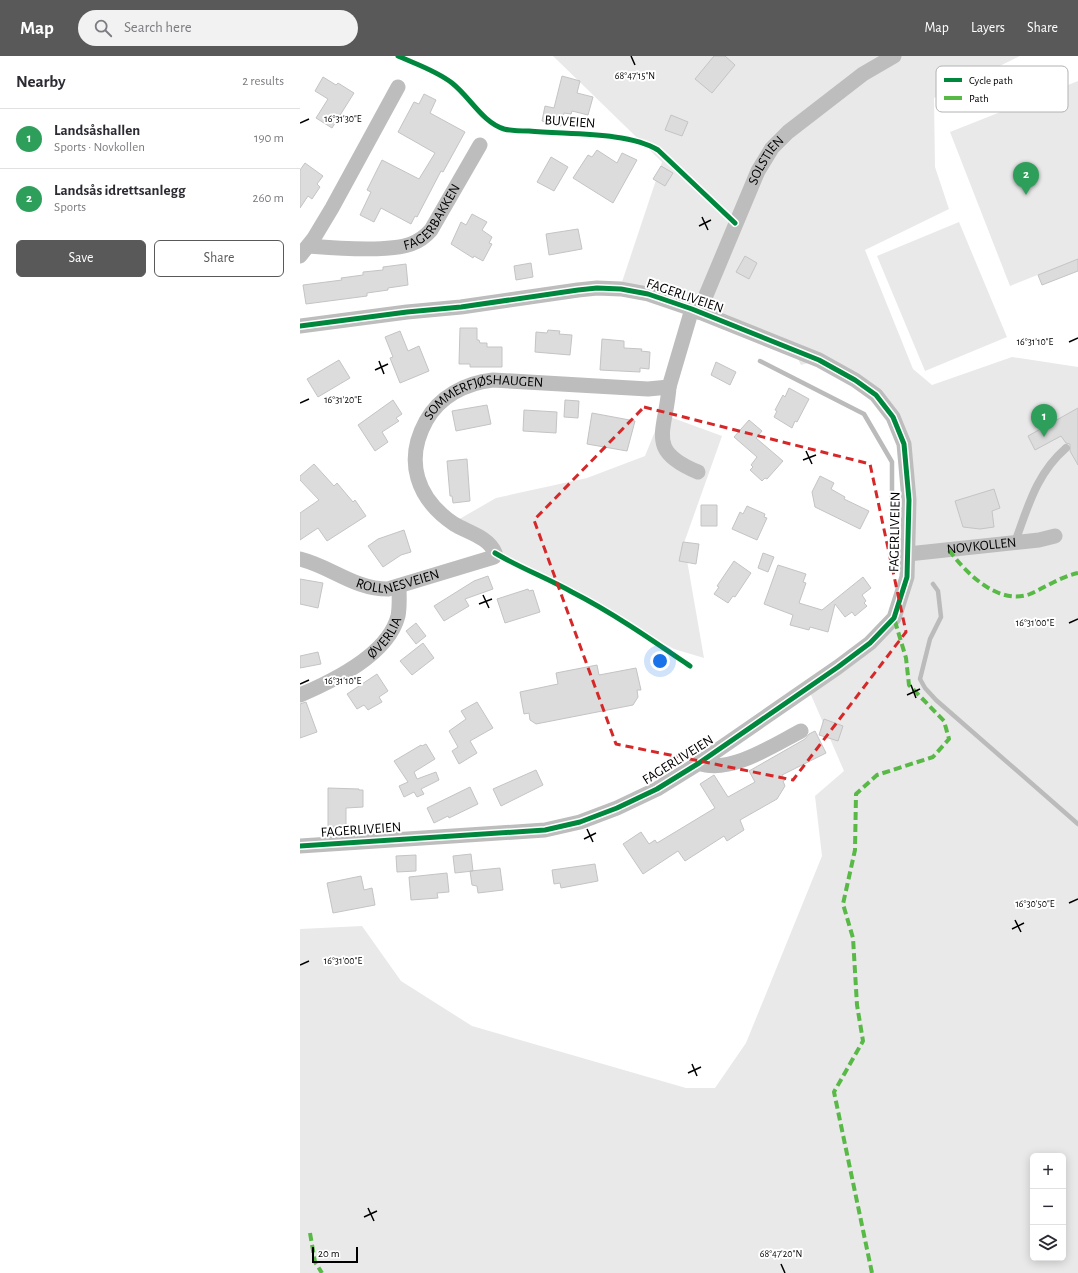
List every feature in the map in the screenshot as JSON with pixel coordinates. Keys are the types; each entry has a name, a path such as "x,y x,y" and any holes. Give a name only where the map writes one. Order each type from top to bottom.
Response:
{"street":[{"name":"SOLSTIEN","path":"696,311 755,177 772,148 788,132 863,74 894,56"},
{"name":"FAGERBAKKEN","path":"304,251 332,208 398,86"},
{"name":"FAGERBAKKEN","path":"304,251 389,248 410,245 420,240 431,230 480,145"},
{"name":"FAGERLIVEIEN","path":"300,326 407,312 461,307 597,288 621,289 648,294 696,311 819,360 855,380 876,395 893,417 904,444 909,500 907,577 894,618 870,643 699,763 657,789 616,808 580,822 545,830 300,846"},
{"path":"696,311 669,387 662,429 665,450 671,458 698,472"},
{"name":"SOMMERFJØSHAUGEN","path":"495,553 490,544 454,524 438,512 429,502 421,488 416,472 414,457 417,440 432,410 462,388 478,382 493,380 648,389 669,387"},
{"name":"NOVKOLLEN","path":"908,554 1039,540 1055,536"},
{"name":"ROLLNESVEIEN","path":"300,559 329,570 360,586 375,589 388,589 415,579 490,559 495,553"},
{"name":"ØVERLIA","path":"300,695 344,673 363,661 388,636 397,618 400,602 399,586"},
{"name":"FAGERLIVEIEN","path":"699,763 707,766 718,766 741,760 768,749 800,730"}],"lane":[{"path":"1015,542 1037,483 1053,460 1066,448"}],"highlighted area":[{"path":"644,407 870,464 906,632 793,780 616,744 534,520"}],"shaded area":[{"path":"553,56 1020,56 1000,66 936,66 936,97 934,98 935,167 949,209 865,250 913,369 932,385 1012,357 1078,367 1078,1273 300,1273 300,929 362,926 401,981 472,1026 686,1088 715,1088 746,1043 822,856 815,796 844,771 808,688 898,616 909,482 891,414 866,390 811,362 801,365 796,355 620,288 662,162"},
{"path":"1078,81 1078,259 1010,286 950,132 1000,112 1068,112 1068,85"},
{"path":"959,222 1007,337 925,371 877,256"},
{"path":"662,414 722,436 684,543 704,658 674,649 496,554 456,521 496,498 587,478 645,456"}],"building":[{"path":"714,56 725,56 735,65 712,93 695,79"},
{"path":"562,76 580,81 577,93 593,97 588,115 572,111 571,114 564,113 561,126 542,121 545,106 554,108"},
{"path":"323,77 336,85 338,83 354,93 332,128 316,118 328,99 315,91"},
{"path":"424,94 436,100 430,113 465,132 443,172 441,171 417,217 415,216 411,224 381,208 374,222 360,215 371,192 367,190 382,160 419,179 435,153 398,132 414,102 419,104"},
{"path":"671,115 688,122 682,136 665,130"},
{"path":"597,150 617,163 622,153 637,160 613,203 573,178 588,155 592,157"},
{"path":"551,157 568,167 554,191 537,182"},
{"path":"305,163 323,176 317,184 320,187 312,199 308,196 300,208 300,170"},
{"path":"661,166 673,173 665,186 653,179"},
{"path":"472,214 487,222 482,230 492,237 489,243 492,244 483,261 474,256 473,258 451,244 461,222 466,225"},
{"path":"578,229 582,249 549,255 546,234"},
{"path":"745,256 757,263 749,279 736,272"},
{"path":"1078,259 1078,271 1042,285 1038,275"},
{"path":"531,263 533,277 516,280 514,266"},
{"path":"406,264 408,285 367,293 367,296 306,304 303,285 342,280 341,278 363,275 363,272 383,270 383,267"},
{"path":"460,328 477,328 477,340 479,340 480,343 487,343 487,347 502,347 502,367 470,367 470,364 459,364"},
{"path":"548,330 560,331 559,334 572,335 570,355 535,352 536,332 547,333"},
{"path":"400,331 408,351 419,346 429,371 400,383 390,358 393,357 385,337"},
{"path":"602,339 624,341 624,348 642,349 641,351 650,352 649,369 640,368 640,372 600,370"},
{"path":"339,360 350,378 318,397 307,379"},
{"path":"716,362 736,372 730,385 711,375"},
{"path":"789,388 809,399 797,422 795,421 792,428 774,417 777,411 775,410 783,395 785,397"},
{"path":"393,400 402,414 396,418 399,421 382,432 388,442 375,451 358,425"},
{"path":"565,400 579,401 578,418 564,417"},
{"path":"487,405 491,424 456,431 452,411"},
{"path":"1078,408 1078,465 1070,451 1070,444 1066,443 1061,436 1035,450 1028,436"},
{"path":"524,410 557,412 556,433 523,431"},
{"path":"592,413 635,421 627,451 587,444"},
{"path":"749,420 762,431 756,438 783,461 767,479 765,478 762,481 750,470 753,467 751,465 757,457 734,437"},
{"path":"467,459 470,501 453,503 452,496 450,496 447,461"},
{"path":"314,464 334,486 337,483 353,502 355,500 366,516 327,541 318,528 300,540 300,513 319,500 300,480 300,476"},
{"path":"820,476 834,483 831,489 845,497 844,499 869,511 860,529 815,507 812,492"},
{"path":"994,489 1000,508 992,511 994,527 980,529 963,527 955,501"},
{"path":"701,505 717,505 717,526 701,526"},
{"path":"747,506 765,514 764,517 767,518 757,540 732,529 740,512 743,514"},
{"path":"404,530 411,552 401,555 383,567 368,546 378,539"},
{"path":"683,542 699,544 696,564 679,561"},
{"path":"763,553 774,557 768,572 758,568"},
{"path":"734,561 751,573 735,597 733,596 728,603 714,594 719,587 717,586"},
{"path":"778,565 806,574 803,582 806,583 799,603 822,610 863,577 871,588 862,595 866,601 864,603 867,606 855,616 852,612 845,617 835,604 828,632 810,627 809,630 790,625 793,615 764,604"},
{"path":"488,576 493,589 465,599 469,606 444,621 434,606 474,581"},
{"path":"300,579 323,583 318,608 300,604"},
{"path":"528,589 529,591 533,590 540,612 505,623 497,599"},
{"path":"416,623 426,636 416,644 406,631"},
{"path":"423,643 434,658 412,675 400,661"},
{"path":"318,652 321,664 300,668 300,656"},
{"path":"597,665 599,675 636,668 641,690 637,690 638,697 633,705 536,724 530,720 529,713 524,714 520,692 558,684 556,673"},
{"path":"377,674 388,691 379,697 382,702 368,710 364,705 357,709 347,694"},
{"path":"306,702 317,732 300,738 300,704"},
{"path":"477,702 493,728 470,741 477,753 459,764 452,751 458,747 449,731 466,719 461,711"},
{"path":"824,719 843,726 838,741 819,735"},
{"path":"815,731 826,753 782,775 785,780 783,781 785,786 777,799 740,820 744,830 727,841 724,836 685,861 678,851 643,874 623,844 641,832 649,844 655,840 657,843 715,808 700,784 714,775 728,797 755,782 749,771 805,739 809,734"},
{"path":"426,744 435,759 414,772 417,779 436,772 439,780 421,789 424,794 417,797 414,792 404,797 399,786 408,782 394,761 421,745"},
{"path":"536,770 543,785 501,806 493,789"},
{"path":"470,787 478,804 449,818 448,816 434,823 427,808"},
{"path":"328,788 363,790 363,807 346,808 346,827 328,827"},
{"path":"471,854 473,871 455,873 453,856"},
{"path":"416,855 416,871 397,872 396,856"},
{"path":"595,864 598,881 561,888 560,883 554,884 552,870"},
{"path":"500,868 503,890 478,893 477,886 472,885 470,871"},
{"path":"447,873 449,892 437,893 438,898 411,900 409,877"},
{"path":"361,876 364,890 372,888 375,905 333,913 327,883"}],"waterway":[{"path":"760,361 864,414 892,462 892,503 896,528"},
{"path":"933,584 938,591 941,617 930,639 920,679 925,688 936,700 1078,824"}],"marked path":[{"path":"949,550 973,577 984,585 1006,595 1018,596 1030,594 1059,580 1078,573"},
{"path":"872,1273 834,1092 863,1041 857,1005 853,938 843,904 855,850 856,794 877,775 933,757 949,739 944,721 909,685 906,658 894,618"},
{"path":"310,1233 315,1262 322,1273"}],"cycle path":[{"name":"BUVEIEN","path":"398,56 426,68 452,83 489,121 504,129 613,137 645,144 658,150 735,223"},
{"path":"300,326 407,312 461,307 597,288 621,289 648,294 692,309 819,360 855,380 876,395 893,417 904,444 909,500 907,577 894,618 870,643 838,667 699,763 657,789 617,808 580,822 545,830 300,846"},
{"path":"495,553 563,587 602,609 632,627 690,666"}],"place":[{"name":"Landsås idrettsanlegg","path":"1026,195"},
{"name":"Landsåshallen","path":"1044,437"}]}
